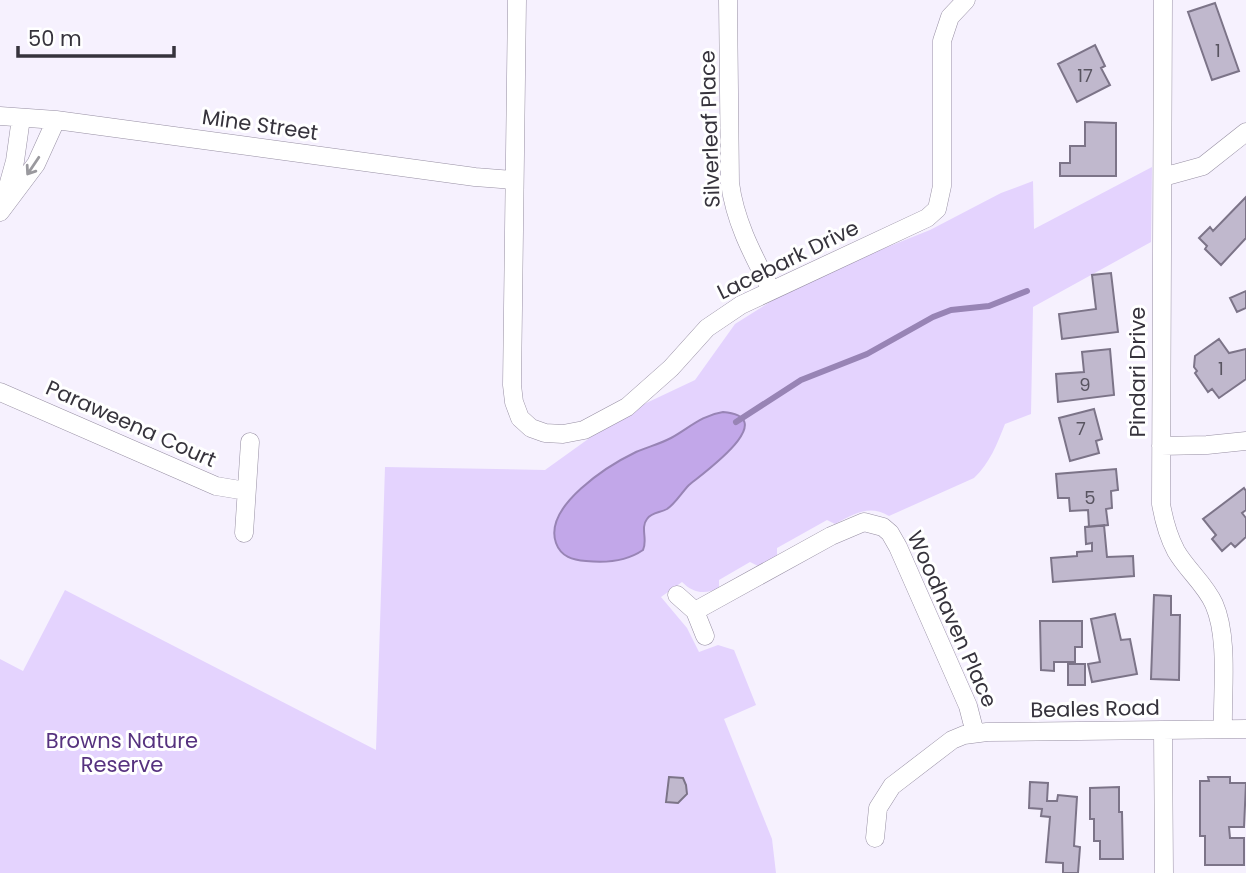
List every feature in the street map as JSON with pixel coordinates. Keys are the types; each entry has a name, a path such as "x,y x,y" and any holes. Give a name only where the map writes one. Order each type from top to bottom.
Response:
{"street":[{"name":"Lacebark Drive","path":"517,0 512,385 520,418 531,428 545,433 562,434 584,430 627,407 652,387 707,328 741,305 927,218 937,209 942,186 942,41 950,17 966,0"},
{"name":"Silverleaf Place","path":"728,0 730,183 741,230 771,290"},
{"name":"Pindari Drive","path":"1163,0 1161,504 1169,537 1177,552 1208,592 1219,621 1223,729"},
{"name":"Mine Street","path":"0,116 55,120 514,180"},
{"path":"1,210 15,161 21,118"},
{"path":"1,210 36,164 55,120"},
{"path":"1163,177 1203,166 1246,132"},
{"name":"Paraweena Court","path":"0,392 216,486 246,491"},
{"path":"1161,446 1246,441"},
{"name":"Paraweena Court","path":"244,533 250,442"},
{"name":"Woodhaven Place","path":"695,611 831,536 864,522 883,527 898,547 968,706 975,733"},
{"path":"677,595 695,611 705,636"},
{"name":"Beales Road","path":"875,838 878,808 892,786 952,740 975,733 1246,729"},
{"path":"1163,730 1164,873"}],"green space":[{"name":"Browns Nature Reserve","path":"1152,167 1151,242 1033,307 1031,414 1005,424 989,460 974,478 889,516 882,512 868,511 835,524 827,520 777,548 777,556 758,566 750,562 719,580 719,588 699,592 682,582 661,597 687,628 699,652 718,645 734,650 756,705 724,719 772,839 776,873 0,873 0,659 23,671 65,590 376,750 385,467 545,470 623,414 695,380 735,324 805,280 930,230 1001,193 1033,181 1034,229"}],"shaded area":[{"path":"723,412 739,416 745,424 742,434 670,507 647,519 643,550 623,559 601,562 577,560 561,552 556,543 555,529 559,515 568,501 581,489 624,458 671,438 702,419"}],"building":[{"path":"1215,3 1239,71 1212,80 1188,12"},
{"path":"1095,45 1105,66 1101,68 1110,85 1077,102 1058,64"},
{"path":"1085,122 1116,123 1116,176 1060,176 1060,163 1070,163 1070,146 1085,146"},
{"path":"1246,197 1246,238 1221,265 1205,249 1207,246 1199,238 1210,227 1213,231"},
{"path":"1111,273 1118,332 1062,339 1059,314 1096,309 1092,275"},
{"path":"1246,291 1246,308 1237,312 1230,298"},
{"path":"1219,339 1229,353 1246,349 1246,379 1219,398 1212,389 1208,392 1194,367 1195,356"},
{"path":"1110,349 1114,395 1058,402 1056,374 1084,372 1082,352"},
{"path":"1094,409 1102,439 1096,441 1099,453 1070,461 1059,418"},
{"path":"1116,469 1118,490 1111,491 1112,508 1106,509 1108,525 1089,527 1088,510 1070,511 1069,498 1058,498 1056,474"},
{"path":"1244,488 1246,510 1242,513 1246,518 1246,537 1235,547 1231,543 1222,551 1212,539 1216,535 1203,519"},
{"path":"1104,525 1107,557 1133,556 1134,576 1053,582 1051,558 1077,556 1077,552 1092,551 1092,543 1086,544 1085,527"},
{"path":"1154,595 1171,596 1171,615 1180,615 1179,680 1151,679"},
{"path":"1115,614 1121,640 1130,639 1137,674 1092,682 1088,664 1100,662 1091,619"},
{"path":"1040,621 1082,621 1082,647 1075,647 1075,662 1054,662 1054,671 1041,670"},
{"path":"1068,664 1085,664 1085,685 1068,685"},
{"path":"669,777 683,778 686,785 687,794 678,803 666,802"},
{"path":"1208,777 1230,777 1230,783 1246,783 1244,827 1229,827 1230,838 1244,838 1244,865 1205,865 1205,836 1200,836 1200,781 1209,781"},
{"path":"1030,782 1048,783 1047,801 1057,801 1058,795 1077,797 1074,846 1080,847 1078,873 1063,873 1063,863 1046,862 1050,817 1041,816 1042,809 1029,808"},
{"path":"1119,787 1123,859 1100,859 1100,841 1094,841 1094,819 1090,819 1090,788"}],"waterway":[{"path":"736,422 801,380 867,354 933,317 951,310 989,306 1027,291"}]}
